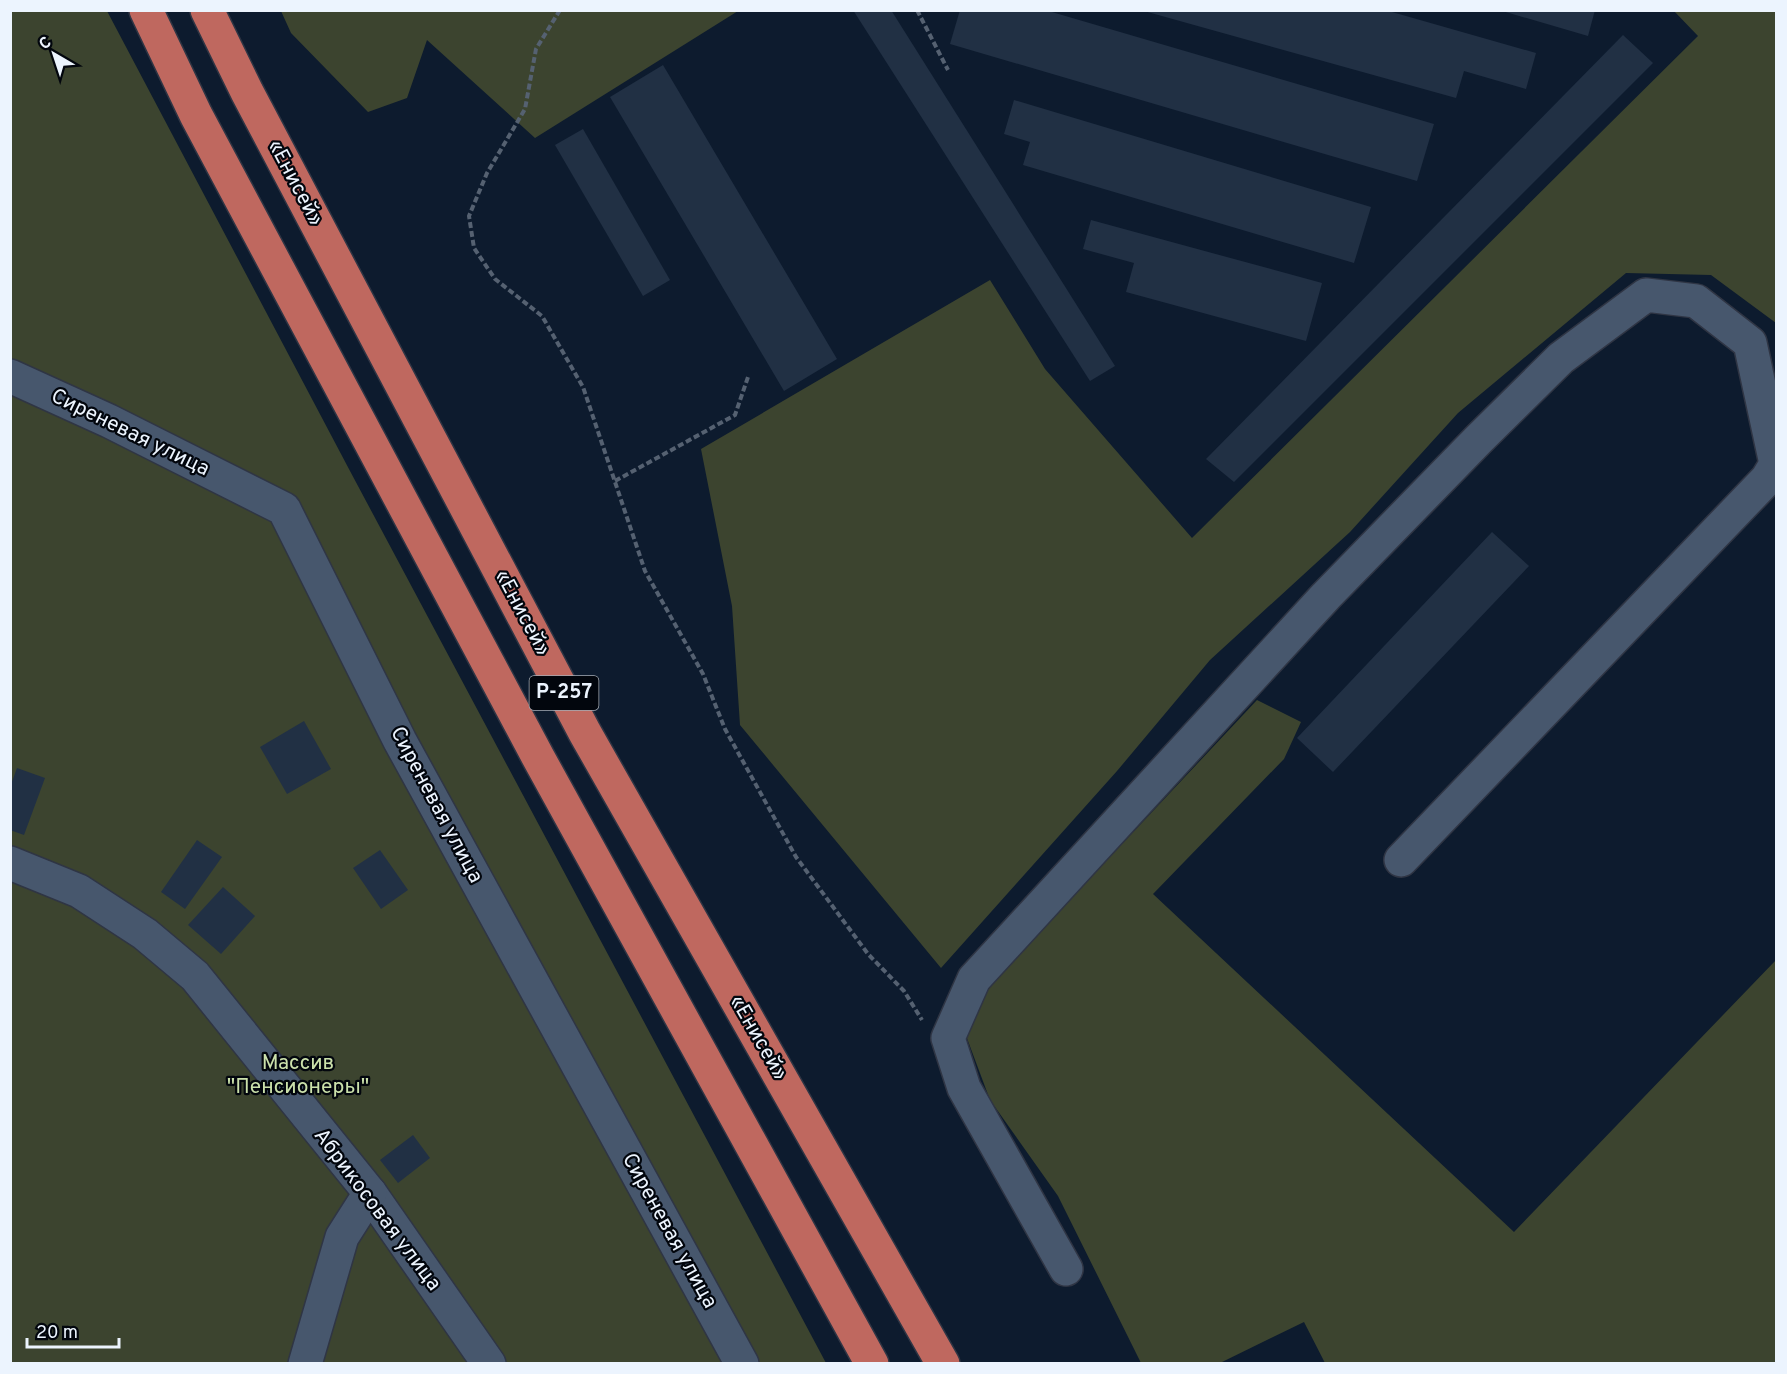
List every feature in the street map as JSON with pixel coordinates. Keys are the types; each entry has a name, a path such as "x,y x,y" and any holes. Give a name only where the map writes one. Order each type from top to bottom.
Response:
{"highway":[{"name":"Р-257","path":"146,10 196,115 538,757 872,1364"},
{"name":"«Енисей»","path":"207,10 247,92 585,733 943,1364"}],"street":[{"path":"1066,1269 963,1088 948,1038 974,979 1326,596 1561,358 1646,295 1696,301 1750,343 1773,439 1776,464 1767,479 1401,860"},
{"name":"Сиреневая улица","path":"10,376 109,421 284,509 400,741 742,1364"},
{"name":"Абрикосовая улица","path":"10,863 79,891 145,934 195,976 370,1193 489,1364"},
{"path":"305,1364 342,1237 370,1193"}],"path":[{"path":"560,10 536,50 525,109 487,173 469,216 474,248 495,279 542,316 583,387 645,571 703,674 725,729 796,857 868,954 904,991 928,1030"},
{"path":"917,10 948,70"},
{"path":"615,480 735,415 748,377"}],"green space":[{"name":"Массив \"Пенсионеры\"","path":"10,11 107,11 826,1363 11,1363"},
{"path":"281,11 738,11 535,138 427,40 407,98 368,112 291,33"},
{"path":"1674,11 1776,11 1776,323 1711,275 1626,273 1458,413 1350,532 1210,660 1117,771 941,968 740,725 732,606 701,449 990,280 1045,369 1192,538 1698,36"},
{"path":"1257,700 1301,722 1284,759 1153,894 1514,1232 1776,960 1776,1363 1325,1363 1304,1322 1220,1363 1141,1363 1058,1196 990,1100 965,1033 987,988"}],"building":[{"path":"853,10 891,10 1115,366 1090,381"},
{"path":"960,10 1045,10 1434,124 1417,181 950,44"},
{"path":"1385,10 1536,53 1526,89 1464,71 1456,98 1144,11"},
{"path":"1499,10 1595,10 1588,36"},
{"path":"1623,35 1653,63 1234,482 1206,459"},
{"path":"663,65 837,359 784,391 610,97"},
{"path":"1014,100 1371,207 1354,263 1023,165 1030,142 1004,134"},
{"path":"583,129 670,280 643,296 555,145"},
{"path":"1091,220 1322,283 1306,341 1126,292 1134,263 1083,249"},
{"path":"1492,532 1529,566 1333,772 1297,738"},
{"path":"304,721 331,769 287,794 260,747"},
{"path":"17,768 45,778 24,835 10,830 10,787"},
{"path":"197,840 222,857 185,909 161,892"},
{"path":"380,850 408,890 381,909 353,868"},
{"path":"223,887 255,916 221,954 188,925"},
{"path":"413,1135 430,1158 398,1183 380,1160"}]}
